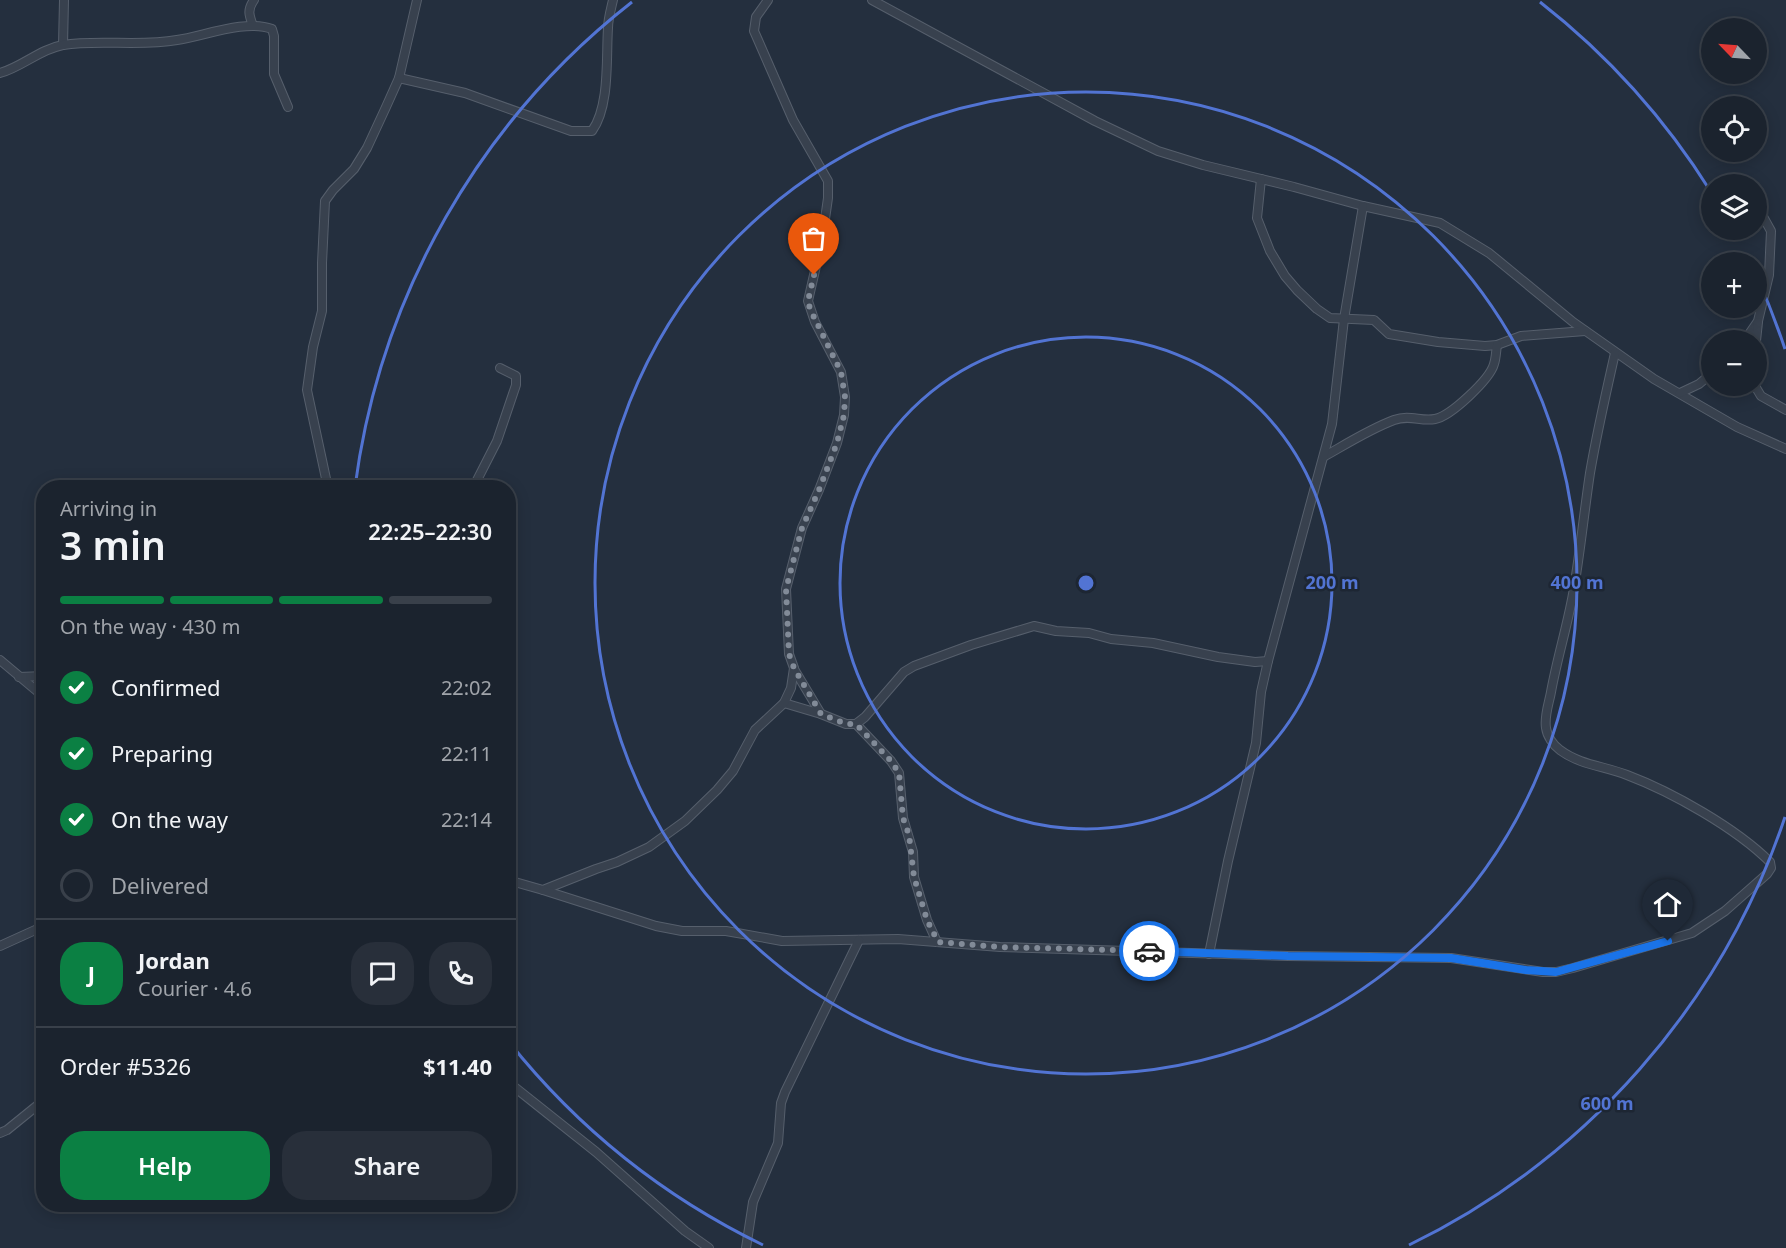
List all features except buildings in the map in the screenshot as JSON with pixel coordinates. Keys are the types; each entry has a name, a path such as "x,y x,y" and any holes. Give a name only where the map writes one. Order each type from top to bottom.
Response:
{"street":[{"path":"63,45 64,0"},
{"path":"253,26 249,8 254,0"},
{"path":"326,480 307,390 313,347 322,311 325,201 333,190 349,176 367,148 399,78 417,0"},
{"path":"399,78 465,93 571,130 592,131 596,126 602,103 608,26 613,0"},
{"path":"768,0 756,17 754,32 793,120 828,182 822,240 808,301 815,322 841,372 845,397 844,415 837,443 802,528 786,589 789,654 794,668 821,714"},
{"path":"872,0 1129,138 1158,151 1203,165 1363,206 1440,223 1489,254 1616,353 1737,427 1786,448"},
{"path":"0,73 15,68 45,51 63,45 124,45 177,40 264,26 272,29 274,74 288,107"},
{"path":"1261,179 1257,218 1261,233 1285,276 1317,309 1330,318 1374,320 1389,334 1438,342 1497,345 1521,336 1585,331"},
{"path":"1209,954 1256,743 1261,692 1268,661 1334,416 1344,319 1363,206"},
{"path":"1757,330 1769,275 1771,231 1767,224"},
{"path":"1752,330 1758,321"},
{"path":"1325,456 1361,435 1396,419 1409,416 1428,420 1447,414 1487,376 1494,365 1497,345"},
{"path":"516,882 656,926 682,931 726,931 782,941 898,939 1000,947 1209,954 1451,958 1526,970 1556,972 1692,933 1725,911 1767,874 1771,868 1770,862 1745,839 1712,818 1661,791 1627,775 1571,758 1557,748 1546,730 1552,682 1572,596 1592,460 1616,353"},
{"path":"477,480 497,441 516,385 516,376 500,368"},
{"path":"1680,393 1701,382"},
{"path":"1761,396 1786,410"},
{"path":"784,703 846,724 856,724 865,717 904,672 914,666 971,645 1035,626 1153,643 1218,657 1255,662 1268,661"},
{"path":"0,660 36,691"},
{"path":"543,890 633,856 685,821 733,771 754,730 784,703 791,688 794,668"},
{"path":"19,677 36,676"},
{"path":"856,724 891,761 899,773 902,811 909,835 914,877 927,920 938,942"},
{"path":"0,946 36,930"},
{"path":"746,1248 753,1203 778,1143 781,1103 785,1092 860,940"},
{"path":"516,1088 596,1152 685,1231 709,1248"},
{"path":"0,1133 36,1106"}],"way so far":[{"path":"814,275 808,301 810,309 841,372 845,397 842,427 829,467 802,528 786,589 789,654 794,668 821,714 846,724 856,724 891,761 899,773 901,805 913,852 914,877 927,920 938,942 1000,947 1149,951"}],"route":[{"path":"1149,951 1451,958 1526,970 1556,972 1668,941"}]}
